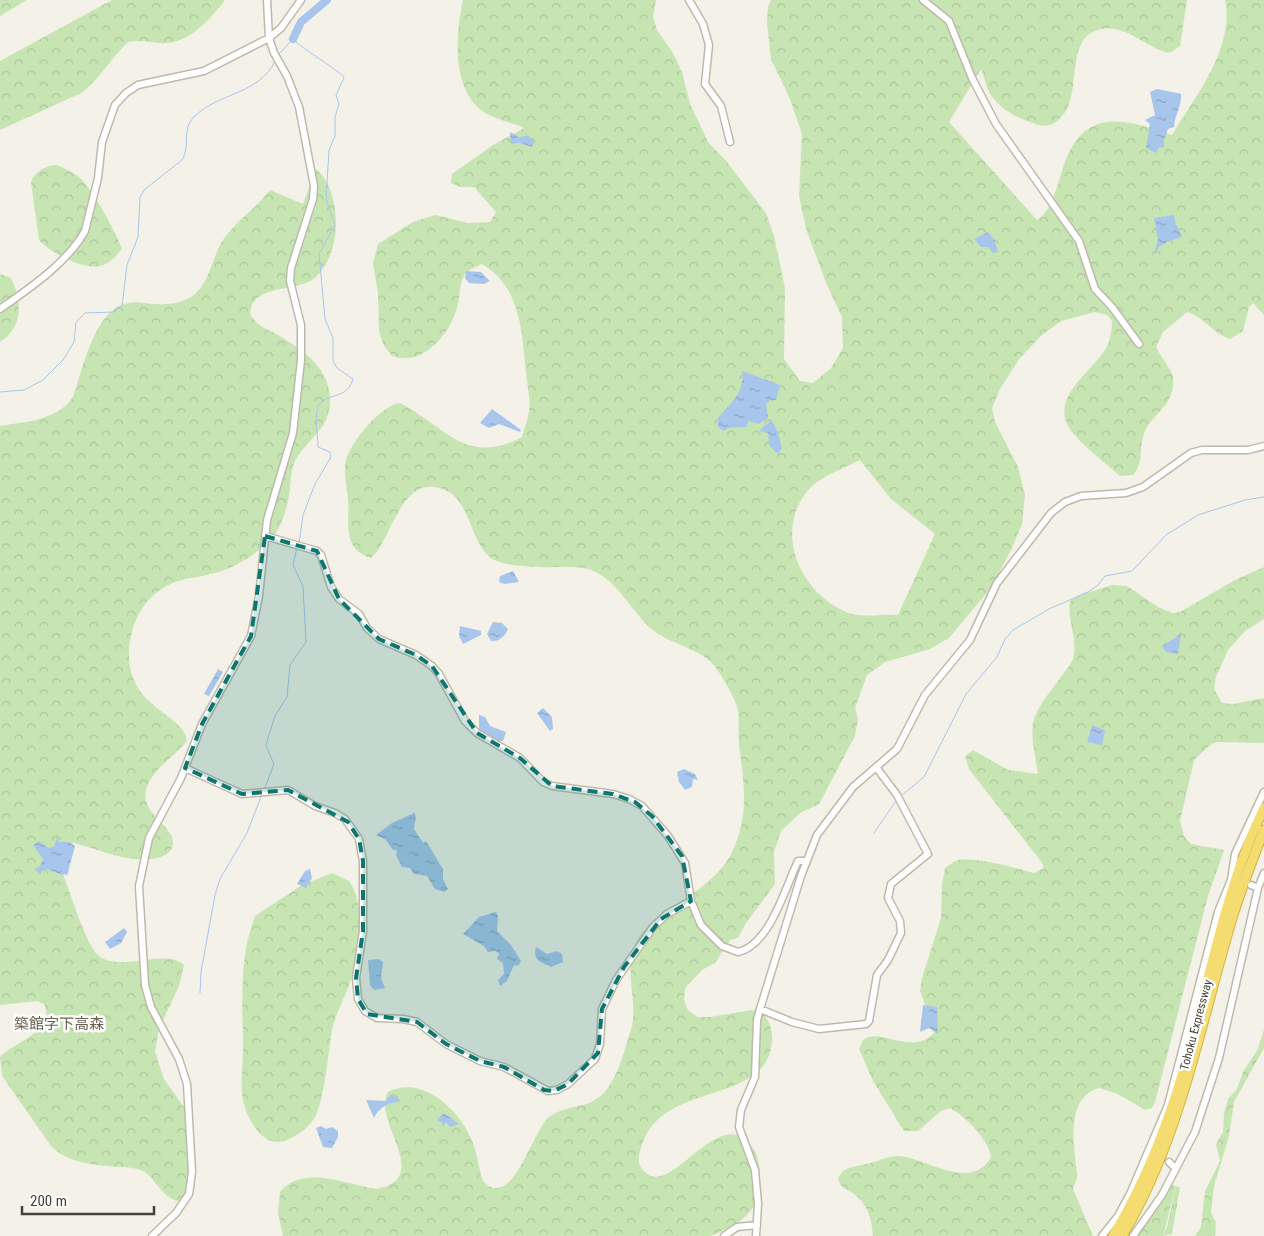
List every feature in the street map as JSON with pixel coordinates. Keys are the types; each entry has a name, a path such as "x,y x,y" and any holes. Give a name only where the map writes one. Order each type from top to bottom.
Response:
{"highway":[{"name":"Tohoku Expressway","path":"1113,1236 1139,1190 1166,1124 1193,1037 1230,896 1244,854 1264,808"},
{"name":"Tohoku Expressway","path":"1122,1236 1159,1163 1186,1088 1233,915 1264,830"}],"street":[{"path":"152,1236 176,1212 189,1194 192,1172 187,1084 180,1060 151,1007 145,985 139,886 149,838 185,768 202,724 251,636 259,596 268,520 293,433 301,360 301,325 290,281 290,268 313,199 314,186 299,107 288,76 276,58 269,38 267,0"},
{"path":"0,309 49,271 76,246 85,230 108,124 115,105 126,93 138,84 204,71 269,38 281,28 301,0"},
{"path":"689,0 707,34 710,56 705,84 722,106 730,142"},
{"path":"923,0 949,21 972,78 996,124 1079,241 1095,290 1112,307 1139,344"},
{"path":"756,1236 758,1204 755,1170 739,1127 741,1110 755,1077 756,1020 806,861 817,835 854,787 897,749 925,695 970,640 997,583 1051,514 1065,502 1081,496 1126,493 1143,487 1191,453 1202,450 1248,450 1264,446"},
{"path":"265,536 306,547 321,555 331,587 340,599 358,614 372,632 379,639 416,655 439,674 458,709 477,733 520,758 543,782 552,786 622,796 642,806 668,836 685,863 691,901 701,925 714,940 734,951 748,949 758,940 776,912 798,861 806,861"},
{"path":"760,1009 792,1022 819,1029 867,1023 877,975 888,960 901,933 900,921 890,904 888,891 891,884 928,854 897,795 876,767"},
{"path":"185,768 242,794 266,793 281,789 288,790 315,806 335,813 345,819 359,840 363,861 364,907 362,944 356,978 358,999 365,1012 377,1018 403,1019 417,1022 446,1044 480,1061 504,1067 548,1091 557,1090 568,1084 595,1058 599,1050 602,1009 616,980 653,927 667,914 691,901"},
{"path":"1102,1236 1118,1216 1126,1202 1149,1153 1168,1104 1218,912 1231,880 1234,854 1264,792"},
{"path":"1133,1236 1162,1195 1196,1132 1208,1095 1258,888 1264,873"},
{"path":"1251,885 1258,888"},
{"path":"1169,1162 1175,1168"},
{"path":"724,1236 737,1227 757,1225"}],"highlighted area":[{"path":"265,536 317,551 339,599 379,639 416,655 432,666 477,733 520,758 552,786 613,794 635,802 652,816 682,856 691,901 661,919 624,967 602,1009 598,1053 568,1084 554,1091 544,1090 504,1067 480,1061 446,1044 417,1022 367,1014 358,999 356,978 363,931 363,861 359,839 348,822 288,790 242,794 185,768 202,724 251,636"}],"green space":[{"path":"0,0 27,0 0,16"},
{"path":"112,0 225,0 200,28 185,38 167,43 128,42 81,93 0,130 0,61"},
{"path":"463,0 656,0 653,16 657,30 673,53 682,72 690,104 708,142 727,162 766,213 774,236 785,288 784,359 800,381 813,383 831,368 843,348 842,317 827,285 807,232 799,196 802,134 790,99 771,59 767,23 768,6 771,0 1187,0 1180,46 1170,53 1115,29 1105,28 1095,31 1085,38 1076,60 1070,100 1065,112 1057,121 1051,124 1042,126 1036,124 1013,115 1002,107 988,90 981,69 949,122 1037,220 1045,213 1050,204 1072,147 1082,134 1093,126 1105,122 1131,123 1172,135 1202,88 1219,54 1227,18 1225,0 1264,0 1264,315 1253,303 1249,307 1243,331 1230,339 1187,312 1163,332 1156,347 1172,374 1173,387 1167,402 1145,431 1139,465 1133,475 1120,476 1092,452 1072,432 1064,414 1070,393 1108,344 1112,321 1107,315 1095,312 1061,321 1042,335 1020,358 1000,389 992,408 995,422 1018,467 1025,495 1022,524 1011,550 991,588 949,638 930,649 885,662 867,675 855,708 858,719 855,736 819,804 800,813 781,831 774,852 775,884 746,923 738,938 730,940 715,963 702,970 685,988 684,999 687,1009 697,1017 710,1017 752,1010 763,1013 769,1023 772,1034 772,1042 766,1062 753,1076 672,1110 655,1123 641,1147 639,1164 650,1175 662,1176 721,1136 736,1135 750,1144 758,1159 760,1170 759,1188 754,1206 736,1224 711,1236 283,1236 278,1213 280,1192 289,1184 300,1179 312,1177 325,1178 376,1189 393,1183 400,1173 401,1161 387,1118 385,1104 388,1092 401,1088 414,1088 427,1092 439,1098 450,1108 467,1130 472,1141 483,1181 493,1188 503,1186 512,1178 520,1166 548,1118 557,1112 589,1103 598,1098 611,1083 620,1063 633,1022 631,967 635,945 642,933 653,922 695,892 722,868 737,840 743,814 744,787 739,745 738,711 726,684 715,666 707,659 654,631 605,578 584,568 521,566 496,561 483,550 468,517 456,497 446,490 434,487 422,488 412,494 404,503 378,550 371,558 361,554 351,541 348,525 346,460 360,435 385,410 400,403 457,440 486,448 503,445 522,437 528,414 529,397 521,327 517,312 505,285 482,264 470,269 465,274 458,304 448,328 441,338 424,353 414,357 392,356 383,344 379,330 378,294 373,263 378,244 413,222 435,215 468,223 490,222 496,212 474,187 461,187 451,183 452,174 493,145 524,128 496,118 481,110 471,99 465,87 460,73 458,58 459,28","holes":["860,460 891,499 935,534 898,615 867,616 849,613 833,605 818,593 798,563 793,546 792,528 796,511 805,494 816,483"]},
{"path":"56,165 69,170 80,178 110,222 122,249 107,263 93,267 76,263 59,255 39,240 31,182 41,170"},
{"path":"316,169 325,179 335,208 336,224 330,256 323,269 313,279 259,297 253,304 250,313 261,326 301,350 316,364 322,372 329,390 329,412 321,429 294,462 287,506 281,524 269,541 234,566 219,572 172,583 161,589 151,597 137,617 130,641 131,673 138,687 147,699 177,723 184,732 187,741 154,774 145,795 149,808 171,835 172,848 163,856 142,860 130,859 71,843 62,867 84,930 98,955 107,960 118,962 166,959 176,960 184,965 179,986 159,1029 155,1052 164,1079 188,1113 195,1187 192,1196 177,1201 165,1194 141,1170 83,1163 58,1152 51,1146 2,1075 0,1057 40,1028 45,1021 46,1013 44,1004 37,1001 0,1005 0,426 40,419 59,411 67,405 73,397 92,342 107,316 117,307 129,303 171,304 191,297 205,282 223,240 270,190 303,204"},
{"path":"0,274 11,278 19,304 19,313 13,329 0,342"},
{"path":"1264,567 1264,619 1245,631 1228,650 1216,677 1214,689 1222,703 1233,704 1264,698 1264,743 1216,742 1194,760 1180,821 1184,836 1191,844 1224,850 1208,896 1155,1102 1152,1108 1145,1110 1118,1094 1099,1088 1082,1099 1075,1117 1074,1138 1077,1179 1073,1189 1093,1236 873,1236 872,1224 866,1207 859,1198 839,1182 840,1175 846,1169 900,1156 961,1173 973,1172 983,1167 991,1157 986,1143 981,1136 950,1108 941,1111 918,1131 904,1131 873,1081 859,1049 863,1040 871,1037 879,1036 915,1042 925,1040 934,1033 920,991 922,978 941,918 942,885 945,868 955,861 971,860 994,863 1034,873 1043,868 1043,864 969,769 965,756 973,750 1008,770 1038,774 1033,744 1033,724 1040,706 1073,658 1075,649 1069,608 1070,601 1077,596 1112,585 1127,586 1158,607 1173,613 1180,612 1233,581"},
{"path":"332,873 349,881 355,892 360,920 355,966 333,1025 324,1085 316,1115 304,1130 295,1136 279,1142 271,1141 258,1131 248,1116 242,1094 242,1000 246,949 255,916 302,885"},
{"path":"1264,1029 1264,1048 1234,1102 1229,1136 1214,1186 1211,1213 1216,1222 1215,1236 1195,1236 1201,1227 1205,1191 1220,1161 1216,1144 1223,1132 1224,1113 1228,1099 1237,1089 1243,1072 1258,1049"},
{"path":"1171,1184 1176,1186 1163,1236 1137,1236"},
{"path":"1176,1186 1180,1187 1172,1234 1163,1236 1167,1227"}],"water":[{"path":"1157,89 1181,94 1181,98 1174,127 1168,129 1164,140 1164,148 1159,147 1156,153 1146,148 1150,124 1145,120 1155,115 1150,92"},
{"path":"510,132 520,137 528,135 534,142 532,147 519,143 511,144"},
{"path":"1174,215 1182,237 1163,244 1154,254 1158,240 1154,218"},
{"path":"988,232 994,239 998,252 993,253 988,247 981,247 974,239"},
{"path":"466,271 481,272 490,281 484,284 469,283 465,278"},
{"path":"742,371 780,385 776,400 770,400 766,404 768,418 759,424 748,421 747,427 728,428 724,431 718,427 718,418 736,397 741,385"},
{"path":"492,409 521,430 520,432 499,424 489,428 480,423"},
{"path":"771,420 777,430 782,448 778,454 769,445 768,433 759,431"},
{"path":"513,571 519,582 504,584 499,582 500,576"},
{"path":"493,622 502,623 508,629 497,641 491,641 487,634"},
{"path":"460,626 481,631 481,635 463,644 459,636"},
{"path":"1181,634 1178,654 1166,652 1162,646"},
{"path":"218,669 223,672 209,696 204,694"},
{"path":"543,708 552,717 553,729 550,731 537,713"},
{"path":"479,715 485,717 490,726 506,732 503,741 490,740 479,732"},
{"path":"1092,725 1105,730 1102,745 1087,742"},
{"path":"684,769 695,774 698,780 693,779 692,787 685,790 679,782 677,772"},
{"path":"414,813 416,816 414,829 423,843 426,841 443,869 443,879 448,889 444,892 435,889 427,876 414,874 410,868 402,867 396,855 397,850 393,850 385,839 376,835 392,823"},
{"path":"57,837 59,842 69,842 75,846 67,876 46,869 40,871 40,874 34,869 40,866 43,859 33,845 39,841 49,848 54,846"},
{"path":"310,869 312,878 306,888 297,884 305,871"},
{"path":"496,912 498,916 497,931 511,945 521,961 518,966 514,965 507,981 500,986 498,980 504,974 503,963 497,959 499,954 496,951 488,952 484,946 463,934 479,917"},
{"path":"124,928 127,932 121,943 110,949 105,942"},
{"path":"536,947 547,954 557,951 562,954 563,962 551,967 541,962 535,955"},
{"path":"379,959 383,962 381,978 385,988 374,990 370,985 368,960"},
{"path":"923,1005 937,1007 938,1034 929,1028 920,1032"},
{"path":"391,1094 400,1102 391,1103 384,1107 374,1118 366,1100 386,1101"},
{"path":"444,1113 459,1124 450,1127 446,1122 443,1127 442,1123 437,1120"},
{"path":"321,1126 326,1129 332,1127 338,1131 338,1137 332,1148 323,1147 316,1128"}],"waterway":[{"path":"293,39 301,22 327,0"},
{"path":"278,55 293,39 344,78 336,95 339,104 335,117 335,136 329,150 326,199 335,225 319,254 325,319 333,338 333,361 337,368 353,379 346,391 325,399 318,407 316,421 318,447 330,452 331,457 315,484 303,515 299,544"},
{"path":"0,392 24,390 43,380 63,360 74,342 76,322 85,313 114,312 122,306 127,265 138,237 140,197 144,190 182,160 185,155 188,127 194,117 203,109 259,81 275,61"},
{"path":"901,796 924,777 966,694 997,657 1005,639 1013,630 1049,609 1090,591 1105,576 1132,571 1166,535 1198,515 1245,500 1264,497"},
{"path":"264,790 274,764 266,746 268,738 275,716 287,697 290,665 306,642 303,586 293,565 297,548"},
{"path":"200,993 201,972 215,895 220,879 247,833 262,794"},
{"path":"874,833 896,801"}],"district":[{"name":"築館字下高森","path":"59,1024"}]}
